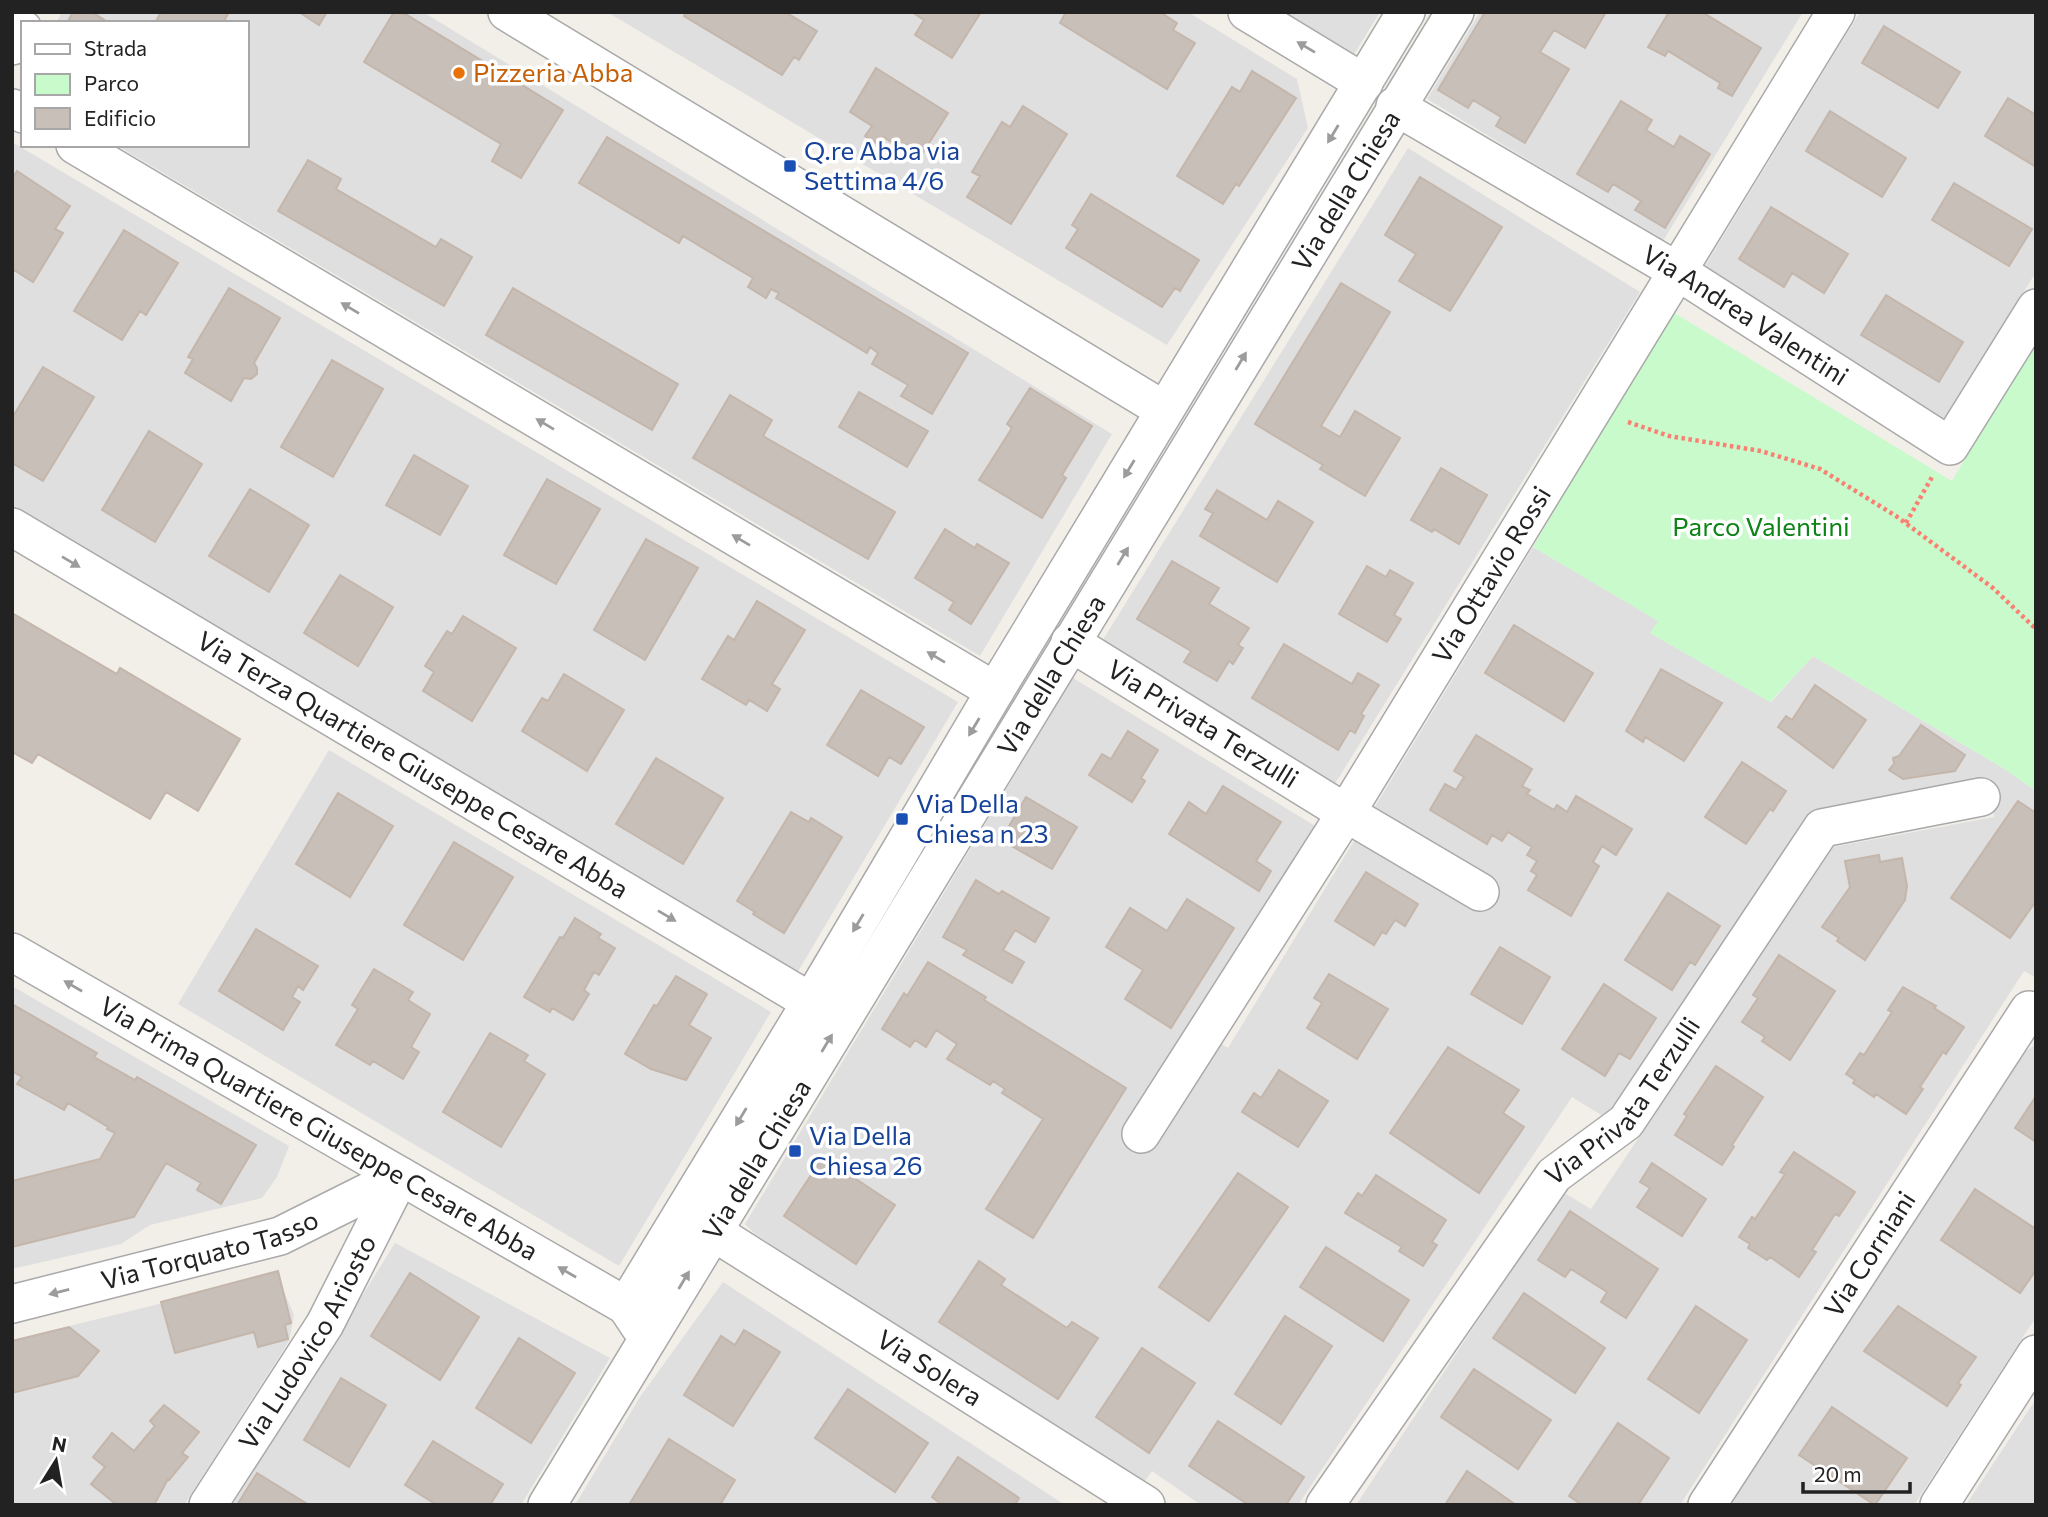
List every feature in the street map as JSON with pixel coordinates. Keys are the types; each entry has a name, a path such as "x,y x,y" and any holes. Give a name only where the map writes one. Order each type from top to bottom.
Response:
{"street":[{"path":"507,12 1164,410"},
{"path":"1247,12 1364,83"},
{"name":"Via della Chiesa","path":"626,1306 1406,12"},
{"name":"Via della Chiesa","path":"547,1505 1395,106 1455,12"},
{"name":"Via Ottavio Rossi","path":"1140,1134 1346,813 1836,12"},
{"name":"Via Andrea Valentini","path":"1395,106 1677,271 1950,446"},
{"path":"78,147 995,691"},
{"path":"1950,446 2036,308"},
{"name":"Via Terza Quartiere Giuseppe Cesare Abba","path":"12,527 811,1002"},
{"name":"Via Privata Terzulli","path":"1070,642 1346,813 1480,891"},
{"name":"Via Privata Terzulli","path":"1325,1505 1554,1175 1626,1122 1822,828 1981,797"},
{"name":"Via Prima Quartiere Giuseppe Cesare Abba","path":"12,951 626,1306"},
{"name":"Via Corniani","path":"1707,1505 2029,1010 2036,1014"},
{"name":"Via Torquato Tasso","path":"12,1304 280,1236 400,1176"},
{"name":"Via Ludovico Ariosto","path":"208,1505 325,1324 400,1176"},
{"name":"Via Solera","path":"712,1231 1146,1505"},
{"path":"626,1306 649,1339"},
{"path":"1939,1505 2036,1354"}],"path":[{"path":"1593,406 1640,428 1761,451 1820,469 1906,523 1993,588 2036,629"},
{"path":"1906,523 1950,446"}],"shaded area":[{"path":"62,12 423,12 1112,434 980,656 119,147 248,147 248,21 57,21"},
{"path":"607,12 1188,12 1297,79 1308,128 1167,345"},
{"path":"1281,12 1380,12 1353,56"},
{"path":"1480,12 1803,12 1663,241 1427,99"},
{"path":"1860,12 2036,12 2036,272 1940,428 1697,279"},
{"path":"12,142 958,702 797,973 12,509"},
{"path":"1408,148 1640,292 1333,787 1101,643"},
{"path":"1533,547 1659,621 1650,633 1771,702 1813,656 2003,768 2036,791 2036,978 2024,971 1680,1505 1356,1505 1563,1192 1591,1209 1833,847 1994,817 1990,784 1810,817 1606,1118 1572,1097 1298,1505 1201,1505 1152,1471 1142,1485 755,1234 745,1224 1073,678 1320,829 1213,1039 1228,1048"},
{"path":"329,750 771,1012 619,1266 178,1004"},
{"path":"12,986 289,1146 277,1177 262,1198 150,1225 121,1244 12,1269"},
{"path":"2036,1044 2036,1317 1914,1505 1729,1505 2023,1053"},
{"path":"395,1243 610,1358 521,1505 232,1505"},
{"path":"277,1275 294,1315 289,1341 184,1505 12,1505 12,1340"},
{"path":"723,1282 1065,1505 575,1505 640,1397"},
{"path":"2036,1399 2036,1505 1966,1505 1995,1461"}],"green space":[{"name":"Parco Valentini","path":"1671,311 1952,481 2036,338 2036,791 2003,768 1813,656 1770,702 1650,633 1658,621 1533,547"}],"building":[{"path":"73,12 92,12 106,21 68,21"},
{"path":"161,12 229,12 224,21 156,21"},
{"path":"299,12 327,12 319,25"},
{"path":"394,12 402,12 563,110 521,178 492,161 501,144 364,62"},
{"path":"686,12 785,12 817,31 799,60 794,57 782,75 684,16"},
{"path":"912,12 981,12 952,58 915,35 924,20"},
{"path":"1066,12 1160,12 1177,23 1173,30 1195,43 1167,89 1060,23"},
{"path":"1485,12 1606,12 1585,48 1554,30 1540,52 1569,69 1525,143 1496,126 1501,117 1473,100 1468,108 1438,90"},
{"path":"1669,12 1702,12 1761,48 1732,96 1718,88 1720,83 1668,51 1665,56 1648,47"},
{"path":"1884,26 1960,72 1938,108 1862,63"},
{"path":"876,68 948,113 919,159 883,137 878,144 865,136 872,126 850,112"},
{"path":"1252,71 1296,98 1239,186 1236,184 1223,204 1177,176 1232,87 1240,92"},
{"path":"2008,98 2036,115 2036,167 1985,136"},
{"path":"1621,101 1652,120 1646,130 1674,147 1680,136 1710,154 1665,228 1635,210 1641,201 1613,184 1608,192 1577,174"},
{"path":"1023,106 1067,134 1011,224 967,197 980,176 972,172 1002,122 1010,127"},
{"path":"1830,111 1906,158 1882,197 1806,151"},
{"path":"607,137 968,353 932,414 901,396 908,385 872,364 878,353 870,347 867,353 776,298 779,293 771,289 766,298 748,287 753,278 683,236 679,243 579,183"},
{"path":"308,160 341,179 336,189 436,247 441,239 472,257 444,306 278,211"},
{"path":"17,171 70,206 55,229 63,233 33,282 14,270 12,273 12,179"},
{"path":"1420,177 1502,227 1450,311 1399,281 1416,254 1385,235"},
{"path":"1954,183 2032,229 2009,266 1932,220"},
{"path":"1091,194 1199,260 1180,291 1175,288 1162,307 1066,248 1078,229 1072,225"},
{"path":"1771,207 1848,254 1824,293 1792,273 1784,287 1739,259"},
{"path":"124,230 178,263 146,315 140,311 122,340 74,311"},
{"path":"1341,283 1390,312 1321,426 1340,437 1355,411 1400,438 1365,496 1320,469 1323,465 1255,424"},
{"path":"229,288 280,318 254,363 257,374 251,379 244,378 231,401 185,373 193,359 188,357"},
{"path":"513,288 678,384 652,430 486,335"},
{"path":"1886,295 1963,342 1939,382 1861,335"},
{"path":"332,360 383,389 333,477 281,447"},
{"path":"43,367 94,397 43,481 12,463 12,418"},
{"path":"1030,388 1092,426 1062,475 1066,478 1042,518 979,480 1012,428 1007,424"},
{"path":"859,392 928,431 907,467 839,427"},
{"path":"730,395 772,420 763,436 895,512 868,559 693,458"},
{"path":"149,431 202,464 155,542 102,510"},
{"path":"414,455 468,486 440,535 386,505"},
{"path":"1441,468 1487,495 1459,544 1434,529 1432,532 1411,520"},
{"path":"547,479 600,509 556,584 504,555"},
{"path":"250,489 309,525 269,592 209,556"},
{"path":"1217,490 1267,520 1278,501 1313,522 1277,582 1200,536 1213,513 1205,509"},
{"path":"945,529 975,548 977,544 1009,563 971,624 949,610 954,602 915,578"},
{"path":"646,539 698,568 645,660 594,630"},
{"path":"1172,561 1219,588 1209,604 1249,628 1238,645 1243,648 1233,664 1229,661 1217,681 1184,662 1191,651 1137,619"},
{"path":"1367,566 1386,577 1390,570 1413,583 1394,615 1401,619 1387,642 1339,614"},
{"path":"340,575 393,607 358,666 304,633"},
{"path":"757,601 805,630 772,684 780,689 767,711 749,700 746,705 702,679 728,636 734,640"},
{"path":"12,613 117,674 120,668 240,739 198,811 166,792 150,819 38,754 32,763 12,752"},
{"path":"463,616 516,648 472,721 423,691 434,672 425,666 447,631 452,634"},
{"path":"1514,625 1593,673 1564,721 1485,673"},
{"path":"1284,644 1352,684 1358,673 1379,685 1361,714 1364,716 1355,733 1350,730 1338,750 1252,698"},
{"path":"1661,669 1722,703 1684,761 1645,737 1643,742 1626,731"},
{"path":"564,674 624,710 587,771 522,731 542,698 548,701"},
{"path":"1815,685 1866,720 1833,768 1778,727 1786,716 1792,720"},
{"path":"861,690 924,727 901,764 889,757 878,776 827,745"},
{"path":"1921,725 1965,755 1955,771 1903,779 1889,770 1894,764 1893,758 1899,756"},
{"path":"1128,731 1158,750 1141,778 1145,781 1132,802 1089,775 1102,754 1111,759"},
{"path":"1476,735 1532,769 1522,786 1530,790 1527,794 1554,810 1557,805 1567,812 1576,796 1632,829 1616,855 1602,846 1593,862 1599,866 1571,916 1528,890 1537,875 1531,871 1537,861 1527,855 1532,847 1508,832 1502,841 1492,835 1487,844 1430,810 1445,784 1456,790 1464,777 1454,771"},
{"path":"656,758 723,798 683,864 616,824"},
{"path":"1742,762 1786,791 1746,844 1705,817"},
{"path":"1223,786 1281,822 1256,861 1271,871 1259,891 1169,834 1189,802 1206,814"},
{"path":"338,793 393,826 350,897 296,864"},
{"path":"1026,797 1077,827 1052,869 1001,840"},
{"path":"2018,801 2036,813 2036,901 2010,938 1951,898"},
{"path":"791,812 809,822 811,818 842,837 784,933 737,901"},
{"path":"454,842 513,877 463,960 404,925"},
{"path":"1879,855 1880,862 1902,858 1907,886 1905,900 1865,960 1822,927 1850,887 1845,861"},
{"path":"1366,872 1418,904 1405,926 1395,920 1386,934 1382,932 1374,945 1335,921"},
{"path":"976,880 999,894 1002,891 1049,918 1035,942 1015,930 1003,950 1024,962 1012,983 963,955 967,950 943,937"},
{"path":"1668,893 1720,926 1695,965 1690,962 1672,990 1625,960"},
{"path":"1187,899 1234,928 1171,1028 1125,999 1143,970 1106,947 1130,908 1167,931"},
{"path":"575,918 601,934 598,938 615,948 599,975 594,972 584,990 589,994 573,1020 552,1008 550,1012 524,997 560,937 563,938"},
{"path":"256,929 318,966 303,990 298,986 292,997 300,1002 283,1030 219,991"},
{"path":"1500,947 1550,977 1522,1024 1471,994"},
{"path":"1779,955 1835,991 1790,1060 1762,1041 1765,1037 1742,1022 1758,998 1753,995"},
{"path":"928,962 1126,1088 1033,1238 986,1209 1043,1119 1002,1093 1005,1089 993,1081 990,1085 947,1059 957,1044 936,1030 926,1047 915,1040 910,1047 882,1029 904,993 907,996"},
{"path":"374,969 413,992 408,1000 430,1014 411,1047 419,1052 403,1079 373,1061 370,1065 336,1045 358,1009 352,1005"},
{"path":"1329,974 1388,1009 1357,1059 1307,1028 1322,1003 1314,998"},
{"path":"676,976 707,994 689,1025 711,1038 686,1080 651,1069 625,1054 654,1005 657,1006"},
{"path":"1604,984 1656,1018 1630,1059 1619,1053 1605,1076 1562,1049"},
{"path":"1903,987 1936,1006 1934,1008 1964,1027 1946,1054 1943,1052 1906,1114 1876,1094 1874,1097 1853,1083 1855,1080 1846,1074 1860,1053 1864,1055 1892,1012 1888,1010"},
{"path":"12,1004 97,1053 94,1057 135,1080 137,1077 256,1145 221,1204 197,1190 201,1183 166,1163 134,1217 12,1247 12,1181 100,1159 115,1133 68,1103 64,1110 17,1084 22,1077 12,1071"},
{"path":"490,1033 528,1055 524,1061 545,1074 501,1147 443,1112"},
{"path":"1448,1047 1519,1090 1503,1113 1524,1127 1479,1193 1390,1133"},
{"path":"1716,1066 1763,1097 1722,1165 1675,1135 1687,1116 1684,1114"},
{"path":"1279,1070 1328,1101 1298,1147 1242,1112 1254,1093 1261,1098"},
{"path":"2036,1096 2036,1142 2015,1128"},
{"path":"1794,1152 1855,1192 1839,1216 1835,1214 1812,1250 1816,1252 1799,1277 1770,1257 1767,1260 1748,1248 1750,1244 1739,1237 1752,1217 1755,1219 1785,1174 1780,1172"},
{"path":"823,1157 895,1205 856,1264 784,1216"},
{"path":"1652,1163 1706,1199 1682,1236 1637,1207 1650,1188 1640,1182"},
{"path":"1238,1173 1288,1207 1209,1321 1159,1287"},
{"path":"1376,1175 1446,1220 1432,1242 1437,1245 1423,1266 1399,1251 1402,1247 1345,1213 1358,1193 1362,1196"},
{"path":"1975,1189 2036,1229 2036,1270 2020,1293 1941,1240"},
{"path":"1570,1211 1658,1269 1626,1318 1601,1302 1607,1292 1571,1269 1565,1277 1538,1260"},
{"path":"1326,1247 1409,1300 1383,1341 1300,1287"},
{"path":"979,1261 1005,1279 1001,1285 1067,1328 1072,1322 1098,1338 1058,1399 939,1322"},
{"path":"278,1271 291,1323 285,1325 288,1339 258,1347 254,1332 175,1353 161,1302"},
{"path":"410,1273 479,1317 440,1380 371,1336"},
{"path":"1524,1293 1605,1348 1575,1393 1493,1338"},
{"path":"1696,1306 1747,1340 1699,1413 1648,1379"},
{"path":"1898,1306 1976,1357 1958,1383 1961,1385 1947,1406 1864,1351"},
{"path":"1285,1316 1332,1346 1281,1424 1235,1394"},
{"path":"69,1327 99,1351 78,1376 12,1393 12,1341"},
{"path":"744,1330 780,1352 733,1426 684,1395 721,1336 735,1345"},
{"path":"519,1338 575,1373 531,1443 476,1408"},
{"path":"1142,1348 1195,1383 1149,1453 1096,1417"},
{"path":"1474,1369 1551,1420 1518,1469 1441,1417"},
{"path":"341,1378 386,1405 349,1467 304,1440"},
{"path":"848,1389 928,1443 895,1492 815,1438"},
{"path":"164,1405 199,1432 182,1453 188,1457 168,1479 154,1505 117,1505 91,1484 105,1467 93,1457 112,1433 134,1451 155,1426 150,1421"},
{"path":"1832,1407 1907,1458 1875,1505 1799,1455"},
{"path":"1218,1421 1304,1477 1286,1505 1249,1505 1189,1466"},
{"path":"1618,1423 1669,1458 1638,1505 1582,1505 1569,1496"},
{"path":"669,1439 735,1480 720,1505 629,1505"},
{"path":"433,1441 503,1484 490,1505 437,1505 405,1485"},
{"path":"958,1457 1019,1498 1015,1505 942,1505 932,1497"},
{"path":"1467,1471 1489,1486 1516,1505 1445,1505"},
{"path":"257,1473 309,1505 237,1505"}],"place":[{"name":"Pizzeria Abba","path":"459,73"},
{"name":"Q.re Abba via Settima 4/6","path":"790,166"},
{"name":"Via Della Chiesa n 23","path":"902,819"},
{"name":"Via Della Chiesa 26","path":"795,1151"}]}
